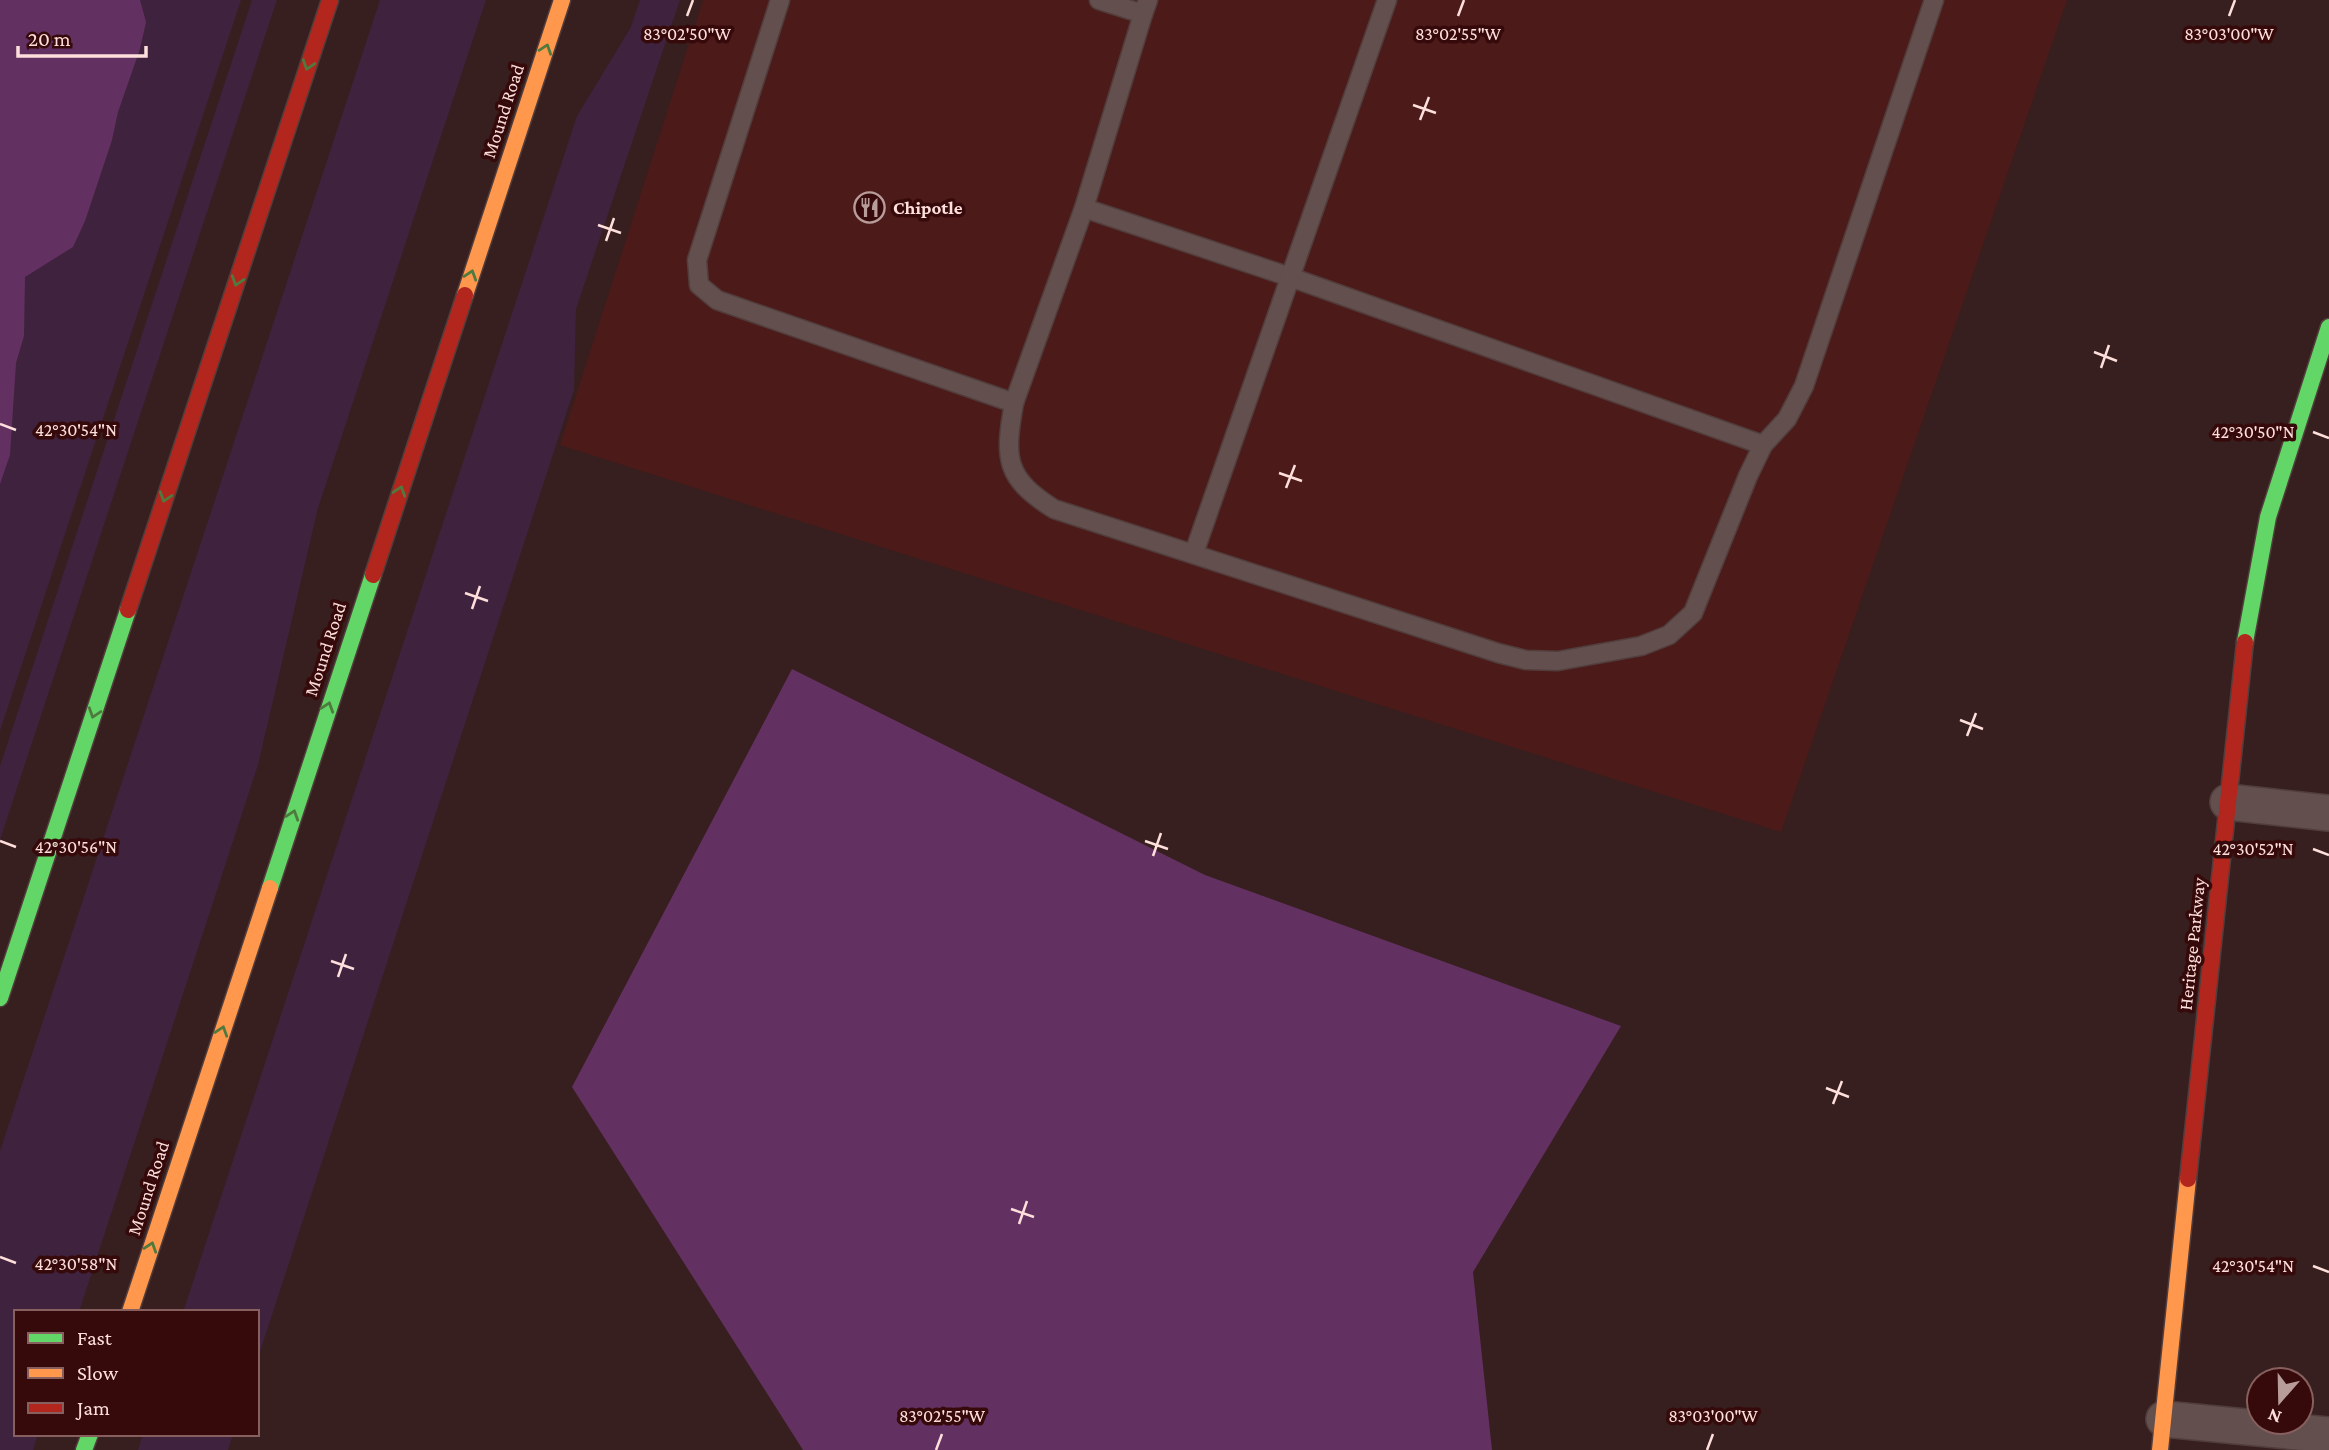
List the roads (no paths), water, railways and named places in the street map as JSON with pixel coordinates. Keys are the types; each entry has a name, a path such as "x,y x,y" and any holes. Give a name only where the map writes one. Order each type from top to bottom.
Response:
{"main road":[{"path":"0,998 330,0"},
{"name":"Mound Road","path":"131,1310 562,0"},
{"name":"Heritage Parkway","path":"2162,1435 2247,620 2268,517 2329,327"}],"street":[{"path":"2228,802 2329,813"},
{"path":"2162,1435 2329,1435"}],"lane":[{"path":"780,0 697,260 699,285 717,300 1014,404"},
{"path":"1099,0 1146,7 1084,208 1014,404 1008,434 1010,466 1028,492 1054,509 1526,660 1558,662 1641,646 1669,635 1693,613 1763,445 1787,419 1804,386 1934,0"},
{"path":"1194,553 1387,0"},
{"path":"1084,208 1290,277 1763,445"}],"place":[{"name":"Chipotle","path":"870,207"}]}
